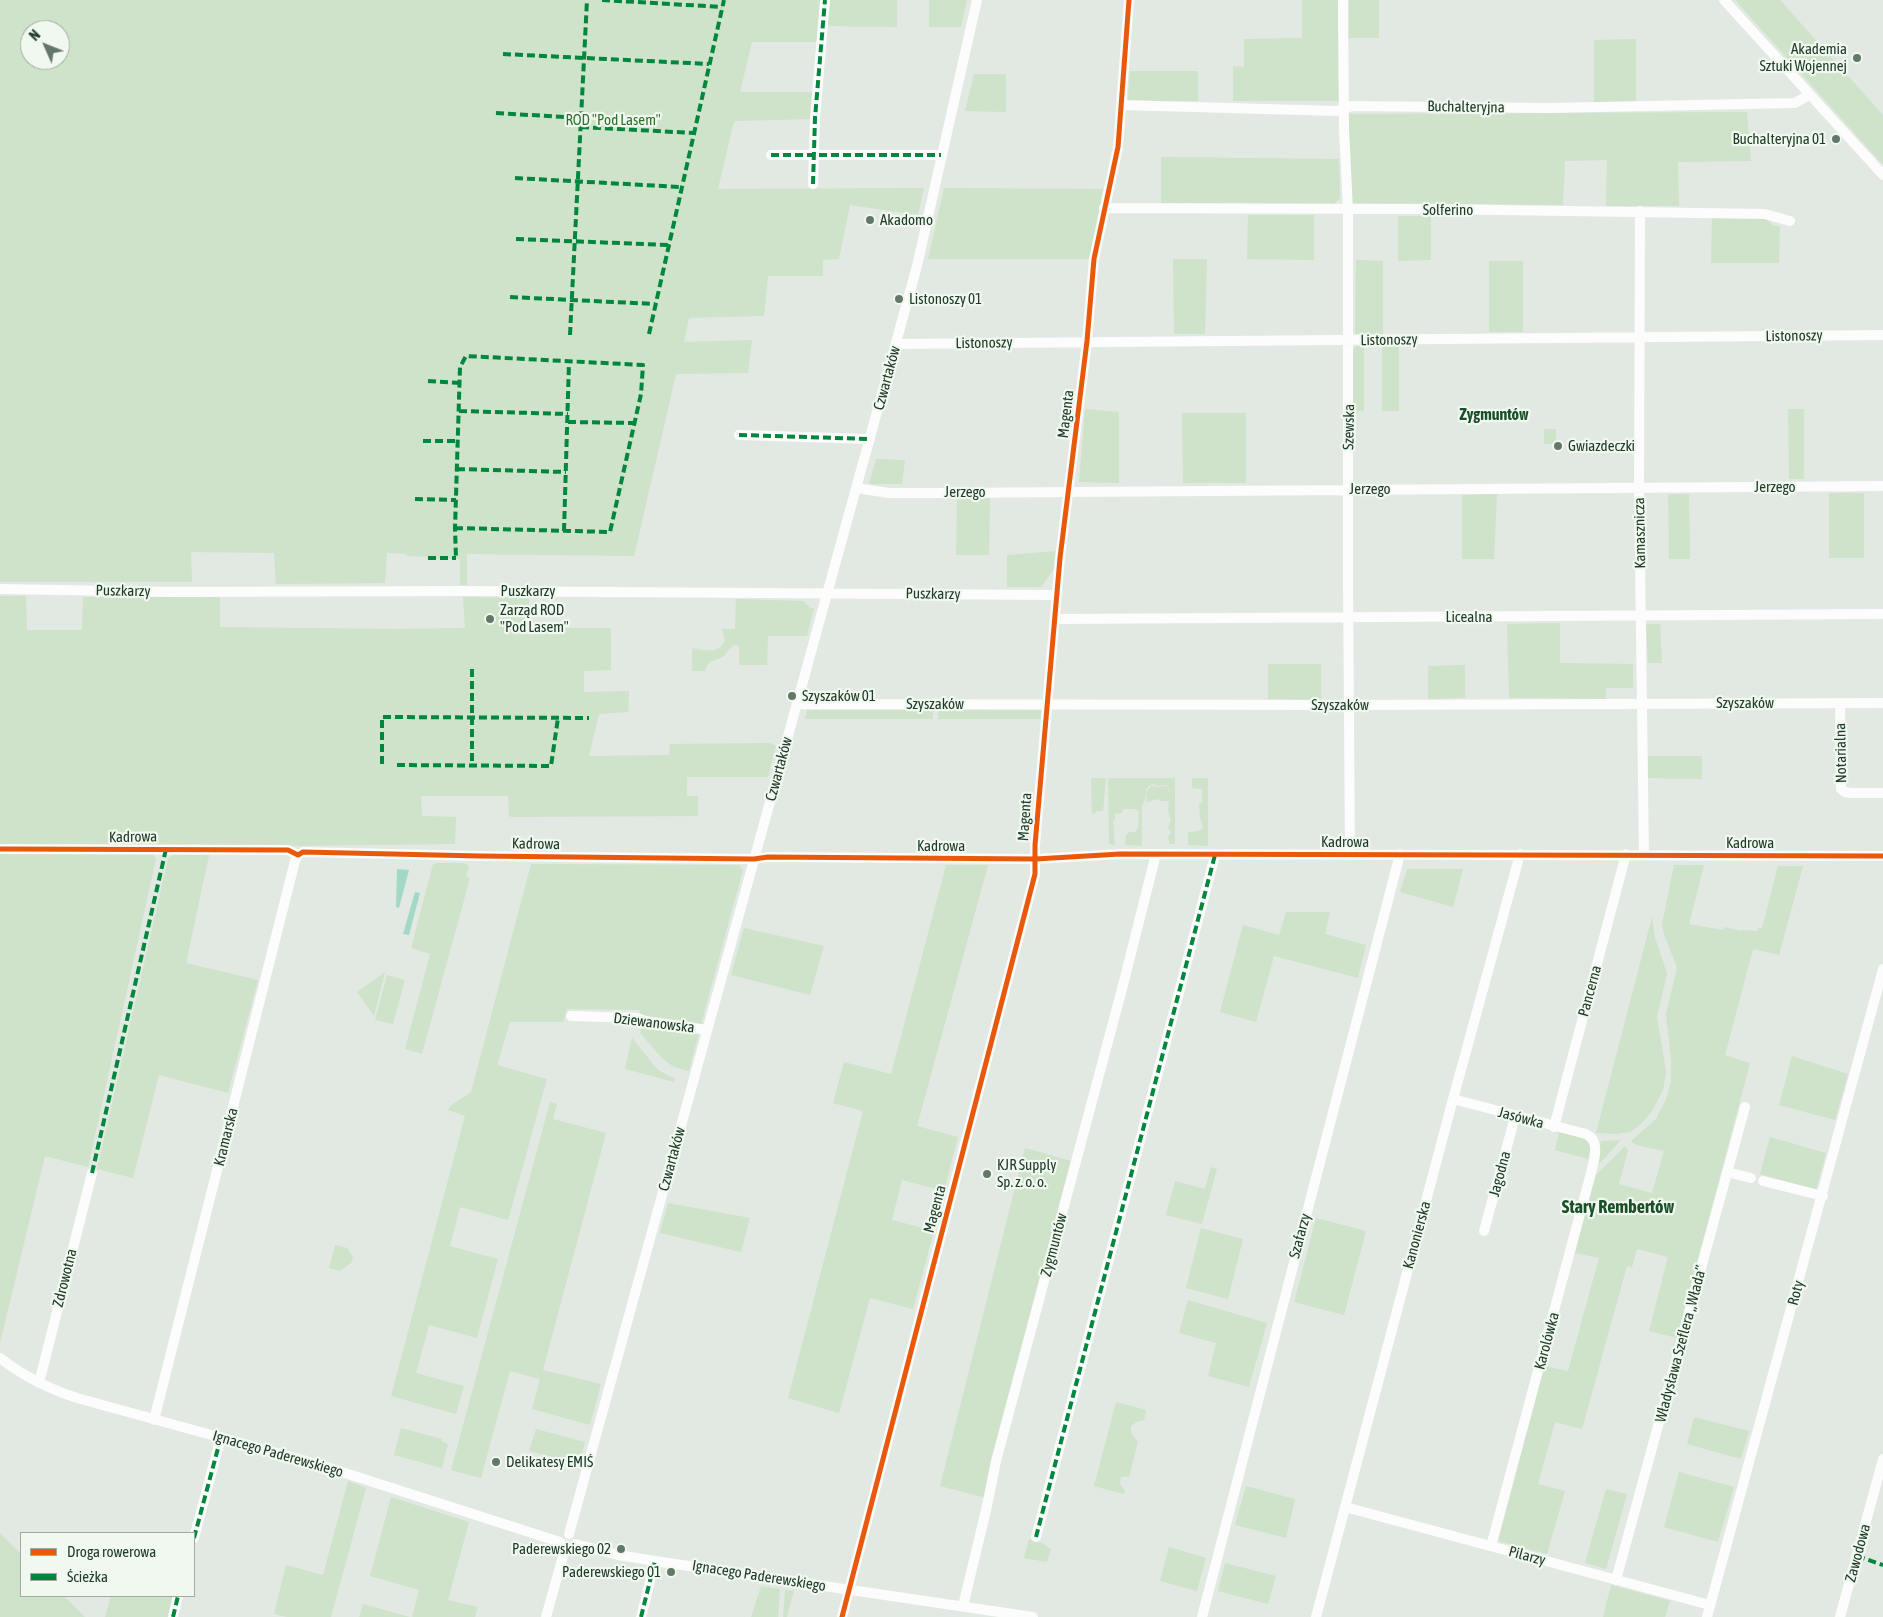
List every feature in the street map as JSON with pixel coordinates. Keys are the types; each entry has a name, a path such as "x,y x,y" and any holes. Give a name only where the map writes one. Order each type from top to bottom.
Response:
{"street":[{"path":"813,184 813,155 825,0"},
{"name":"Czwartaków","path":"567,1545 574,1538 569,1534 917,266 976,0"},
{"name":"Magenta","path":"842,1617 1035,874 1035,845 1056,595 1088,341 1094,259 1118,147 1129,0"},
{"name":"Szewska","path":"1343,0 1344,109 1348,210 1348,705 1350,854"},
{"path":"1724,0 1883,175"},
{"name":"Buchalteryjna","path":"1122,104 1337,111 1352,106 1548,108 1795,103 1809,95"},
{"path":"771,155 941,155"},
{"name":"Solferino","path":"1104,208 1765,214 1790,221"},
{"name":"Kamasznicza","path":"1640,212 1639,487 1644,855"},
{"name":"Listonoszy","path":"896,344 1883,335"},
{"path":"739,435 870,439"},
{"name":"Jerzego","path":"856,488 889,493 1883,486"},
{"name":"Puszkarzy","path":"0,589 172,592 474,591 1056,595"},
{"name":"Licealna","path":"1055,619 1883,614"},
{"name":"Notarialna","path":"1840,703 1841,788 1845,792 1850,793 1883,793"},
{"name":"Szyszaków","path":"797,704 1348,705 1883,703"},
{"name":"Kadrowa","path":"0,849 288,850 298,855 303,852 322,852 754,859 768,857 1036,859 1120,854 1883,856"},
{"name":"Zygmuntów","path":"963,1606 996,1462 1156,854"},
{"name":"Szafarzy","path":"1202,1617 1400,854"},
{"name":"Kanonierska","path":"1316,1617 1520,854"},
{"name":"Pancerna","path":"1554,1127 1626,854"},
{"name":"Kramarska","path":"154,1420 298,855"},
{"path":"1036,1536 1215,855"},
{"name":"Roty","path":"1707,1617 1823,1196 1883,969"},
{"name":"Dziewanowska","path":"571,1016 637,1018 645,1021 707,1030"},
{"name":"Jasówka","path":"1453,1099 1590,1136"},
{"name":"Władysława Szeflera „Włada”","path":"1616,1580 1745,1107"},
{"name":"Jagodna","path":"1484,1231 1515,1117"},
{"name":"Karolówka","path":"1491,1546 1592,1168 1596,1147 1590,1136"},
{"path":"1728,1172 1751,1178"},
{"name":"Zdrowotna","path":"38,1383 92,1173"},
{"path":"1763,1181 1823,1196"},
{"name":"Ignacego Paderewskiego","path":"0,1358 38,1383 77,1398 329,1468 567,1545 655,1561 963,1606 1009,1615 1033,1617"},
{"path":"195,1534 221,1437"},
{"name":"Zawodowa","path":"1840,1617 1883,1459"},
{"name":"Pilarzy","path":"1345,1507 1710,1605"},
{"path":"546,1617 567,1545"},
{"path":"641,1617 655,1561"},
{"path":"173,1617 178,1597"}],"green space":[{"name":"ROD \"Pod Lasem\"","path":"0,0 822,0 818,42 752,42 740,92 815,92 812,119 734,121 718,189 924,188 918,215 850,205 839,259 823,260 823,276 768,276 764,316 689,318 684,342 752,340 748,373 676,374 634,556 467,554 467,585 460,585 460,559 427,559 427,557 407,556 407,554 387,553 385,583 276,584 274,553 191,552 192,582 0,582"},
{"path":"828,0 897,0 897,27 826,26"},
{"path":"929,0 967,0 961,27 929,27"},
{"path":"1302,0 1338,0 1339,101 1233,101 1233,66 1244,67 1244,39 1302,38"},
{"path":"1349,0 1379,0 1379,38 1348,38"},
{"path":"1735,0 1780,0 1883,115 1883,165"},
{"path":"1636,39 1636,102 1594,102 1594,40"},
{"path":"1130,71 1198,71 1198,101 1129,102"},
{"path":"974,74 1006,74 1006,112 965,111"},
{"path":"1747,112 1751,161 1678,162 1679,206 1606,206 1607,160 1565,161 1563,205 1352,203 1348,114"},
{"path":"1161,157 1339,159 1340,198 1334,204 1161,203"},
{"path":"944,188 1103,189 1091,259 928,259"},
{"path":"1248,215 1314,215 1314,260 1247,259"},
{"path":"1398,216 1431,216 1431,260 1398,261"},
{"path":"1712,218 1766,218 1773,226 1780,226 1779,263 1711,263"},
{"path":"1173,259 1207,259 1205,334 1174,334"},
{"path":"1356,260 1383,261 1383,334 1355,334"},
{"path":"1489,261 1523,261 1523,332 1489,332"},
{"path":"1356,346 1364,346 1364,411 1353,412 1353,350"},
{"path":"1382,346 1399,346 1399,411 1382,411"},
{"path":"1085,409 1119,412 1119,483 1079,482"},
{"path":"1788,409 1804,409 1804,479 1789,479"},
{"path":"1182,413 1246,413 1246,483 1183,483"},
{"path":"1544,429 1556,429 1556,444 1544,444"},
{"path":"876,459 905,460 902,484 869,484"},
{"path":"1829,493 1864,493 1864,558 1829,558"},
{"path":"1497,494 1494,559 1462,559 1462,495"},
{"path":"1668,494 1689,494 1690,559 1669,559"},
{"path":"957,498 990,498 989,555 956,555"},
{"path":"1056,551 1054,569 1041,587 1007,587 1007,555"},
{"path":"0,596 26,596 27,630 82,630 83,597 220,597 220,627 395,629 465,628 463,597 529,598 529,628 611,628 611,670 584,671 584,692 629,691 628,712 599,714 589,756 669,755 670,744 770,743 776,746 768,777 687,777 687,796 698,796 698,816 512,817 509,816 508,796 421,796 422,816 456,817 455,844 291,846 0,845"},
{"path":"736,599 803,601 810,608 814,608 807,636 768,636 767,665 739,665 739,646 734,645 725,655 711,662 705,671 692,671 692,648 706,651 715,650 725,641 722,629 735,629"},
{"path":"1560,623 1560,663 1633,664 1633,688 1606,688 1606,699 1509,698 1507,624"},
{"path":"1646,624 1660,624 1662,663 1648,663"},
{"path":"1268,664 1321,664 1321,700 1268,699"},
{"path":"1465,665 1465,698 1428,699 1428,666"},
{"path":"807,710 933,710 933,719 805,719"},
{"path":"938,710 1042,710 1041,719 938,719"},
{"path":"1648,756 1702,756 1702,779 1648,778"},
{"path":"1091,778 1106,778 1103,811 1096,811 1095,814 1092,814"},
{"path":"1108,778 1175,778 1175,844 1170,844 1168,837 1171,833 1168,828 1171,820 1168,810 1170,791 1166,785 1157,786 1153,784 1147,788 1142,805 1142,846 1125,845 1126,835 1129,832 1135,832 1138,828 1139,812 1136,809 1123,809 1122,813 1115,814 1115,821 1113,821 1115,845 1109,844"},
{"path":"1192,778 1208,778 1208,846 1188,845 1188,832 1199,831 1203,827 1199,803 1202,803 1202,789 1192,788"},
{"path":"1151,786 1167,787 1170,793 1169,801 1158,799 1147,802 1146,792"},
{"path":"0,851 151,852 156,859 88,1167 45,1156 0,1343"},
{"path":"210,851 186,963 258,980 228,1093 159,1075 133,1178 97,1169 168,859 175,852"},
{"path":"464,863 469,866 466,877 470,878 422,1054 405,1049 430,954 411,948 433,864"},
{"path":"531,864 739,865 743,870 701,1024 639,1016 640,1010 567,1009 563,1022 510,1022 497,1065 547,1079 508,1220 460,1207 450,1246 498,1259 477,1338 429,1325 416,1373 464,1386 456,1414 391,1396 465,1116 448,1110 450,1106 471,1092"},
{"path":"946,865 988,865 917,1126 958,1137 944,1191 902,1180 892,1220 934,1231 913,1309 870,1298 839,1413 788,1398 863,1111 833,1103 844,1062 891,1074"},
{"path":"1674,865 1704,865 1689,924 1723,930 1724,927 1741,931 1758,931 1758,928 1762,928 1778,866 1803,866 1779,955 1753,949 1725,1055 1750,1063 1677,1338 1649,1331 1668,1257 1637,1249 1632,1267 1627,1266 1582,1429 1555,1422 1538,1484 1565,1491 1547,1554 1498,1541 1544,1366 1568,1371 1599,1258 1575,1253 1592,1179 1625,1146 1628,1150 1619,1184 1652,1193 1664,1151 1636,1145 1631,1141 1656,1119 1667,1097 1671,1080 1671,1059 1666,1014 1677,968 1662,925"},
{"path":"1407,869 1463,869 1453,907 1400,892"},
{"path":"1286,912 1330,912 1325,934 1366,945 1358,978 1274,956 1256,1022 1220,1012 1243,925 1279,935"},
{"path":"1652,917 1655,938 1667,973 1657,1017 1666,1072 1663,1090 1652,1111 1631,1132 1616,1134 1596,1133"},
{"path":"744,928 824,946 810,995 731,975"},
{"path":"385,972 374,1016 357,992"},
{"path":"387,975 405,980 393,1024 375,1020"},
{"path":"643,1025 699,1032 689,1071 674,1067 663,1059 640,1033"},
{"path":"632,1038 658,1070 675,1079 674,1082 625,1069"},
{"path":"1792,1056 1848,1074 1835,1120 1779,1105"},
{"path":"550,1102 557,1104 553,1119 606,1133 543,1370 601,1384 590,1425 532,1409 540,1379 510,1371 481,1478 451,1470"},
{"path":"1559,1132 1577,1135 1588,1141 1591,1145 1588,1159 1555,1150"},
{"path":"1770,1137 1826,1153 1816,1190 1760,1174"},
{"path":"1621,1140 1600,1163 1595,1165 1601,1141"},
{"path":"1025,1148 1071,1161 987,1480 986,1498 940,1486"},
{"path":"1211,1167 1217,1169 1202,1224 1166,1215 1175,1181 1205,1189"},
{"path":"668,1203 750,1218 741,1252 660,1233"},
{"path":"1316,1218 1366,1231 1344,1315 1294,1302"},
{"path":"1201,1228 1243,1239 1228,1299 1186,1288"},
{"path":"335,1245 347,1248 353,1257 351,1263 340,1271 329,1268"},
{"path":"1188,1300 1267,1323 1249,1387 1208,1376 1216,1343 1179,1333"},
{"path":"1116,1402 1146,1410 1144,1420 1136,1422 1131,1426 1131,1433 1138,1442 1129,1477 1121,1477 1120,1484 1125,1491 1124,1494 1094,1486"},
{"path":"1694,1417 1749,1431 1741,1459 1687,1444"},
{"path":"401,1428 442,1439 442,1442 448,1444 442,1468 394,1455"},
{"path":"536,1429 585,1442 579,1464 529,1451"},
{"path":"1679,1472 1734,1487 1718,1542 1664,1527"},
{"path":"348,1481 366,1488 331,1617 287,1617 274,1614 286,1565 323,1575"},
{"path":"1246,1486 1295,1499 1286,1538 1235,1525"},
{"path":"1606,1489 1627,1494 1606,1569 1585,1563"},
{"path":"391,1497 469,1522 448,1600 478,1607 475,1617 412,1617 419,1590 370,1576"},
{"path":"0,1533 20,1553 20,1597 65,1597 85,1617 0,1617"},
{"path":"1029,1539 1042,1543 1051,1549 1047,1562 1024,1558"},
{"path":"1169,1547 1206,1558 1197,1591 1160,1581"},
{"path":"1225,1563 1276,1576 1268,1604 1218,1591"},
{"path":"1611,1585 1670,1601 1665,1617 1603,1617"},
{"path":"761,1586 780,1589 778,1617 751,1617"},
{"path":"785,1590 794,1591 787,1617 783,1617"},
{"path":"111,1597 173,1597 168,1617 105,1617"},
{"path":"363,1604 410,1617 359,1617"}],"shaded area":[{"path":"397,869 409,870 399,908 396,907"},
{"path":"415,892 420,893 409,935 403,934"}],"marked path":[{"path":"570,335 587,0"},
{"path":"602,0 722,7"},
{"path":"649,334 724,0"},
{"path":"813,184 815,118 825,0"},
{"path":"503,54 709,64"},
{"path":"496,113 581,118"},
{"path":"581,127 694,133"},
{"path":"771,155 941,155"},
{"path":"515,178 681,187"},
{"path":"516,239 668,245"},
{"path":"510,297 655,304"},
{"path":"455,528 610,532 641,394 643,365 466,356 460,367 455,528 456,559"},
{"path":"564,531 569,362"},
{"path":"428,381 460,383"},
{"path":"459,411 568,414"},
{"path":"568,422 634,423"},
{"path":"739,435 870,439"},
{"path":"423,441 458,441"},
{"path":"457,469 566,472"},
{"path":"415,499 456,500"},
{"path":"428,558 456,558"},
{"path":"472,669 472,764"},
{"path":"382,764 382,717 589,718"},
{"path":"397,765 551,766 558,718"},
{"path":"92,1173 166,849"},
{"path":"1036,1537 1215,855"},
{"path":"195,1534 221,1437"},
{"path":"1857,1556 1883,1565"},
{"path":"641,1617 655,1561"},
{"path":"173,1617 178,1597"}],"cycle path":[{"path":"842,1617 1035,874 1035,845 1060,558 1087,341 1094,259 1118,147 1129,0"},
{"path":"0,849 288,850 298,855 303,852 754,859 768,857 1036,859 1120,854 1883,856"}],"place":[{"name":"Akademia Sztuki Wojennej","path":"1857,58"},
{"name":"Buchalteryjna 01","path":"1836,139"},
{"name":"Akadomo","path":"870,220"},
{"name":"Listonoszy 01","path":"899,299"},
{"name":"Gwiazdeczki","path":"1558,446"},
{"name":"Zarząd ROD \"Pod Lasem\"","path":"490,619"},
{"name":"Szyszaków 01","path":"792,696"},
{"name":"KJR Supply Sp. z. o. o.","path":"987,1174"},
{"name":"Delikatesy EMIŚ","path":"496,1462"},
{"name":"Paderewskiego 02","path":"621,1549"},
{"name":"Paderewskiego 01","path":"671,1572"}],"district":[{"name":"Zygmuntów","path":"1494,415"},
{"name":"Stary Rembertów","path":"1618,1207"}]}
